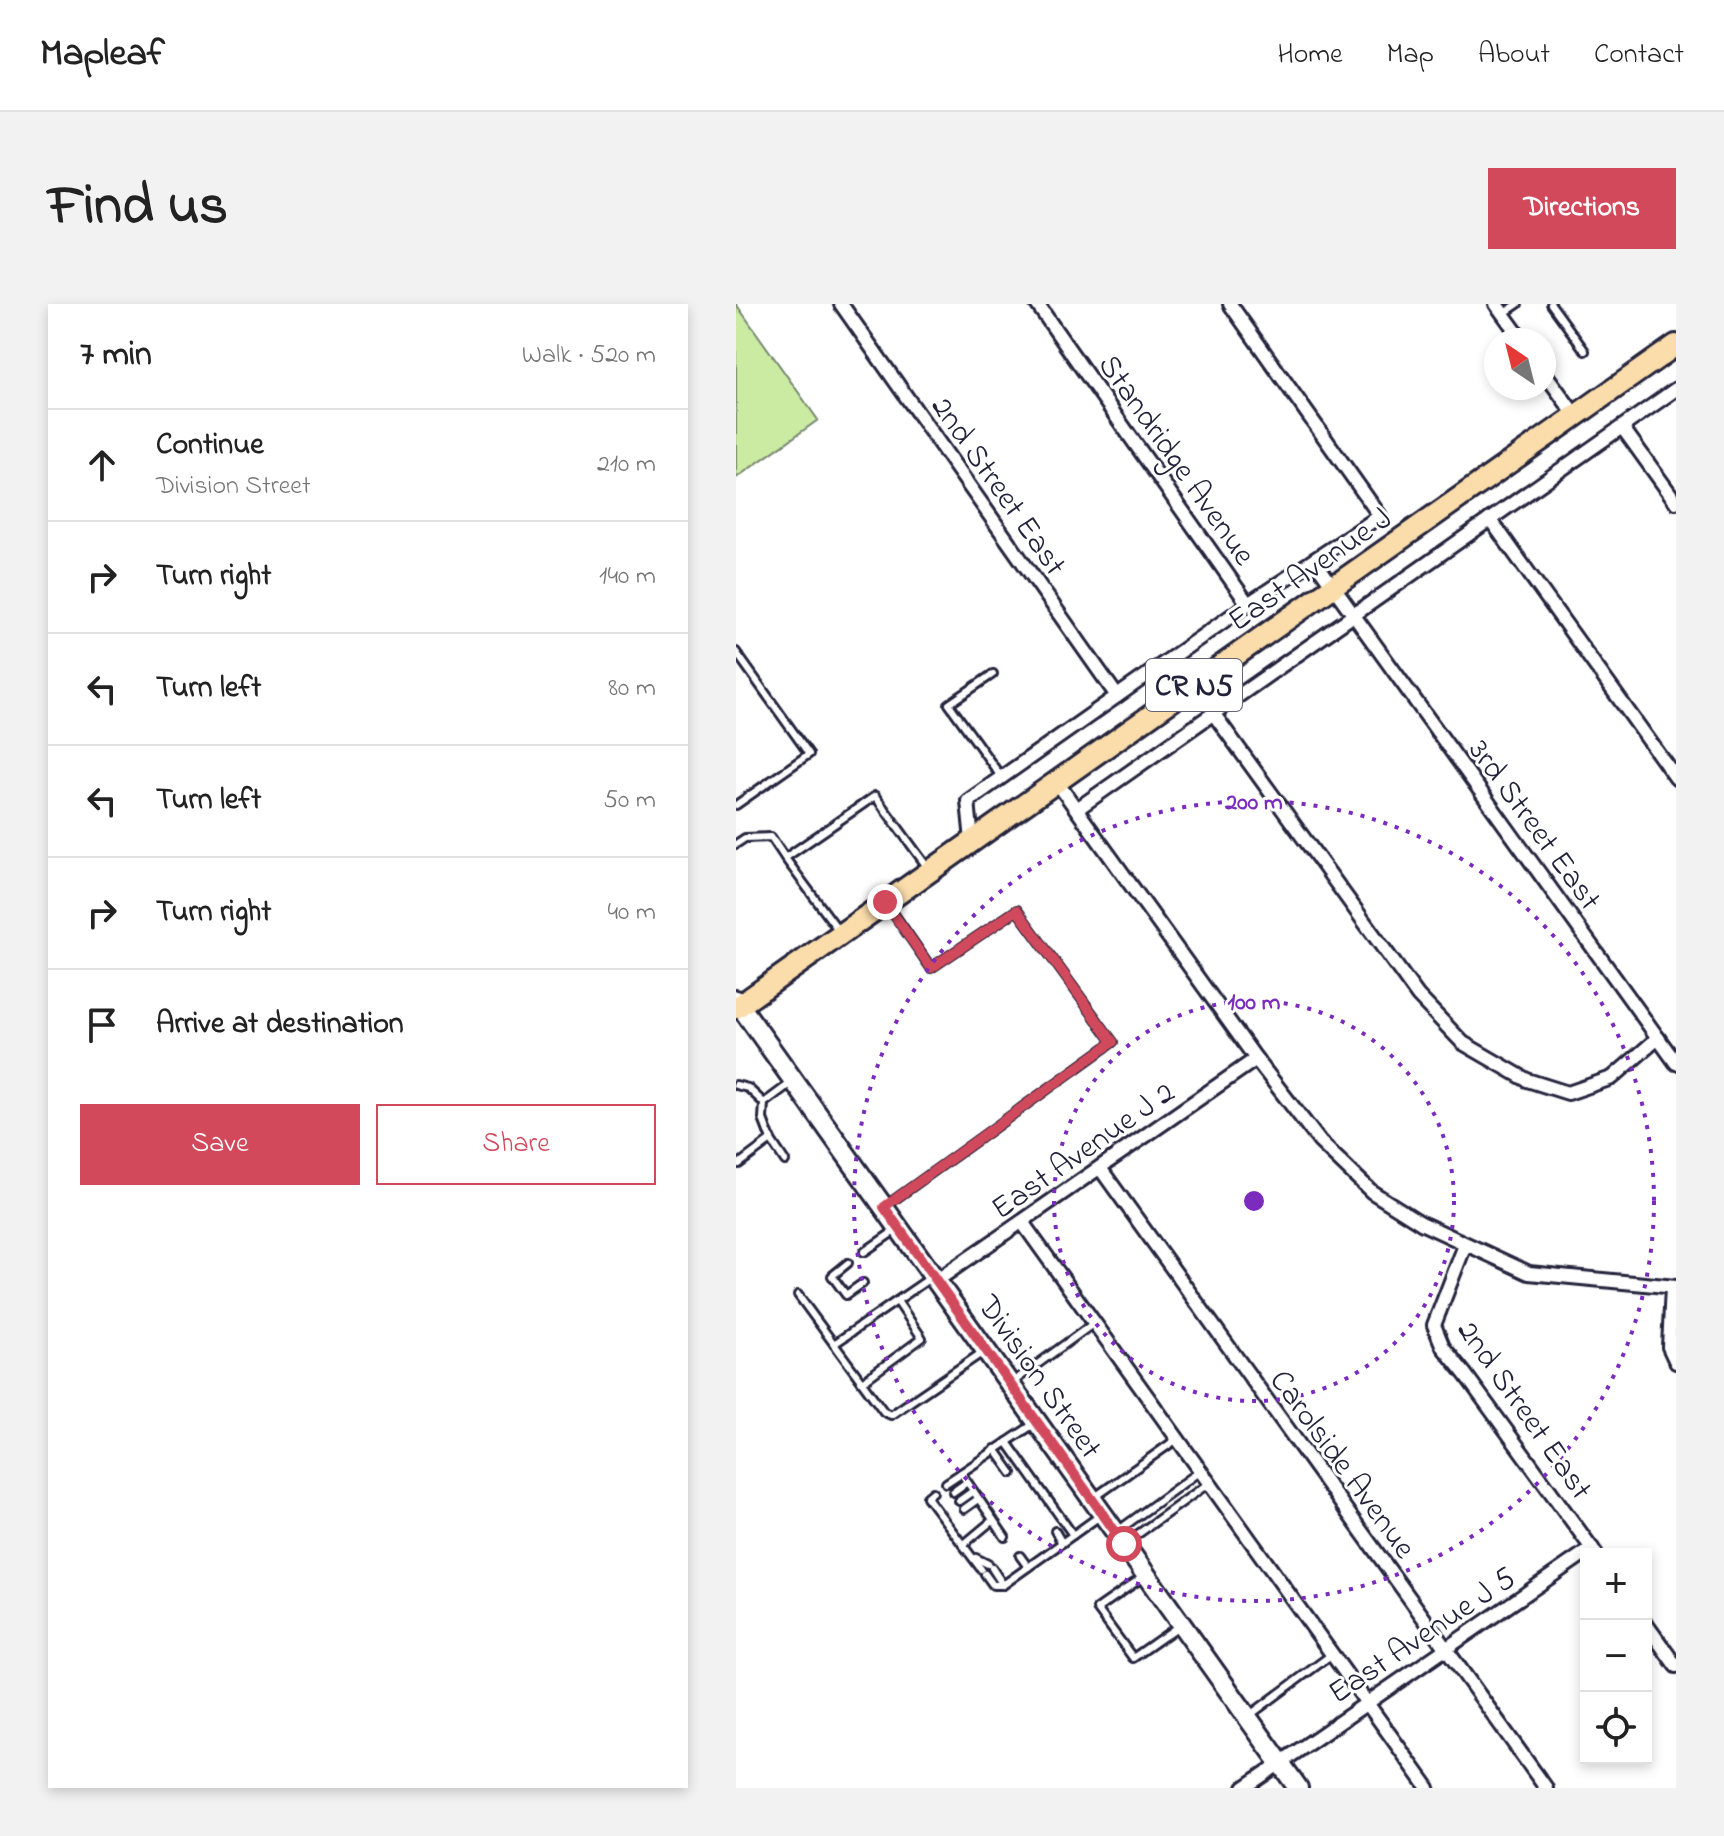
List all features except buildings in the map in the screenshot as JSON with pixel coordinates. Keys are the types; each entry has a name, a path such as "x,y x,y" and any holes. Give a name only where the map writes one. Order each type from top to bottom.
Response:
{"main road":[{"name":"East Avenue J","path":"737,1004 841,934 1676,345"},
{"name":"Division Street","path":"737,1004 1298,1788"}],"street":[{"name":"2nd Street East","path":"841,304 1117,696"},
{"name":"Standridge Avenue","path":"1037,304 1248,604"},
{"path":"972,841 968,801 1248,604 1380,516 1230,304"},
{"path":"1500,309 1513,328"},
{"path":"1556,389 1575,415"},
{"name":"East Avenue J","path":"1077,809 1676,389"},
{"path":"1622,427 1676,502"},
{"path":"1490,519 1676,778"},
{"name":"3rd Street East","path":"1314,560 1676,1063"},
{"path":"1213,713 1418,996 1463,1043 1527,1080 1568,1093 1612,1078 1658,1038"},
{"path":"1056,781 1256,1059 1320,1142 1372,1192 1421,1223 1529,1273 1674,1287 1669,1347 1676,1362"},
{"name":"East Avenue J 2","path":"935,1279 1256,1059"},
{"name":"Carolside Avenue","path":"1100,1168 1546,1788"},
{"path":"1022,1222 1428,1788"},
{"name":"2nd Street East","path":"1465,1245 1434,1325 1443,1347 1592,1548"},
{"name":"East Avenue J 5","path":"1244,1788 1446,1648 1580,1560"},
{"path":"1652,1632 1676,1666"}],"lane":[{"path":"1500,309 1518,304"},
{"path":"1551,304 1585,351"},
{"path":"736,652 809,754 736,805"},
{"path":"993,674 949,704 1002,778"},
{"path":"785,858 875,796 929,871"},
{"path":"736,844 745,838 771,837 841,934"},
{"path":"884,1207 1113,1042 1017,910 931,968 885,902"},
{"path":"764,1103 794,1081"},
{"path":"736,1085 748,1088 764,1103"},
{"path":"764,1103 763,1119 771,1140 785,1161"},
{"path":"739,1164 771,1140"},
{"path":"864,1252 899,1228"},
{"path":"848,1263 832,1276 846,1295 863,1283"},
{"path":"834,1344 935,1279"},
{"path":"798,1295 884,1412 891,1415 986,1350"},
{"path":"862,1382 922,1338 897,1301"},
{"path":"1010,1385 1095,1323"},
{"path":"946,1483 1037,1422"},
{"path":"930,1494 993,1585 1003,1585 1073,1535 1097,1506 1178,1438"},
{"path":"1007,1442 1073,1535"},
{"path":"995,1449 1012,1473"},
{"path":"1120,1538 1201,1471"},
{"path":"961,1473 1005,1537"},
{"path":"953,1492 967,1482"},
{"path":"1120,1538 1210,1482"},
{"path":"959,1501 973,1491"},
{"path":"964,1509 978,1499"},
{"path":"963,1545 993,1520"},
{"path":"1055,1531 1062,1543"},
{"path":"1020,1556 1028,1567"},
{"path":"972,1557 990,1566 1003,1585"},
{"path":"1145,1575 1097,1609 1133,1658 1181,1624"},
{"path":"1247,1717 1333,1654"}],"green space":[{"path":"736,304 818,420 736,478"}],"route":[{"path":"885,902 931,968 1017,910 1113,1042 884,1207 1124,1544"}]}
